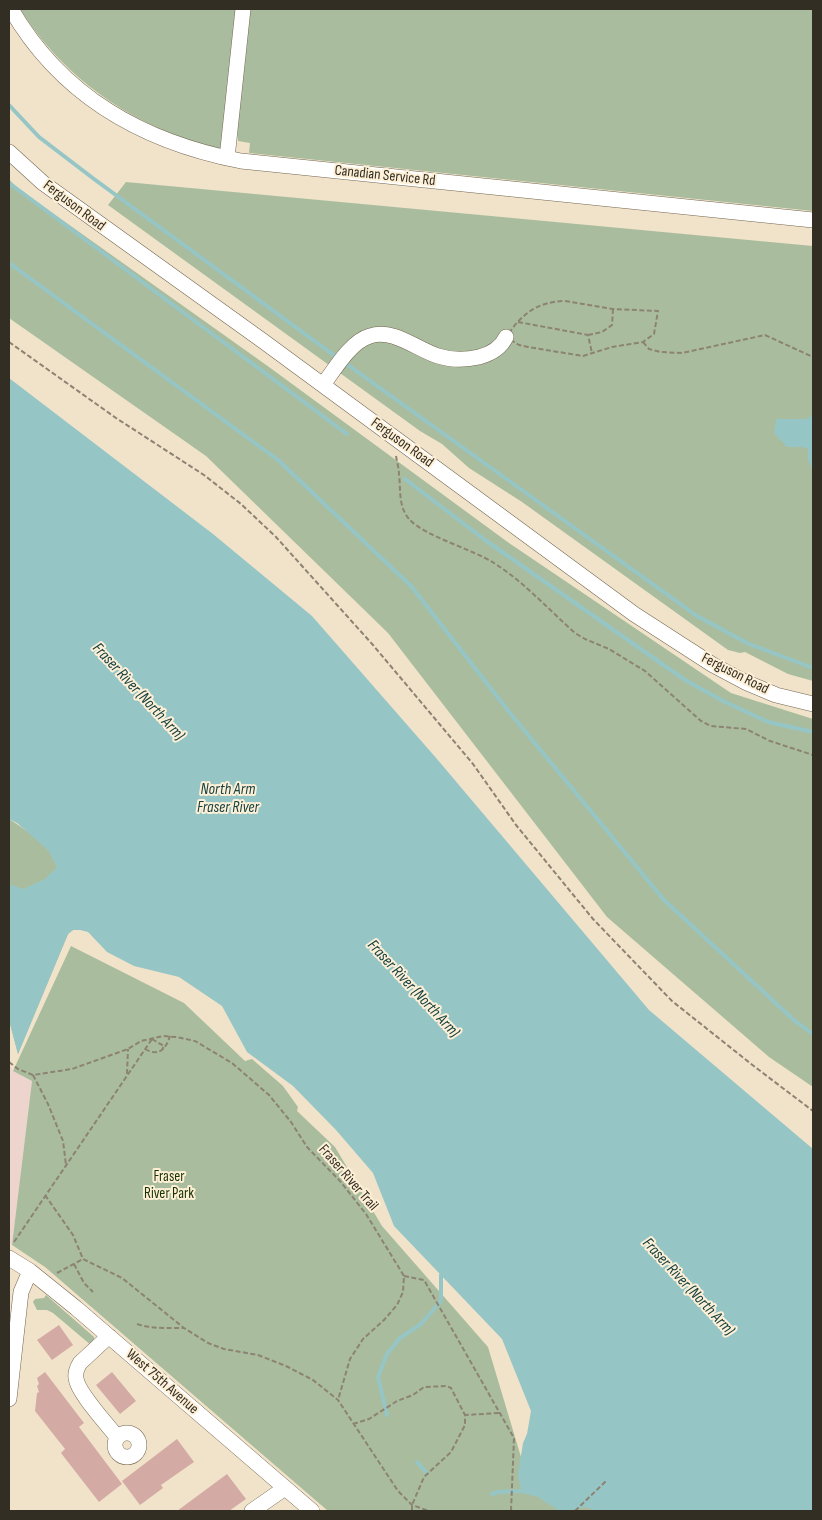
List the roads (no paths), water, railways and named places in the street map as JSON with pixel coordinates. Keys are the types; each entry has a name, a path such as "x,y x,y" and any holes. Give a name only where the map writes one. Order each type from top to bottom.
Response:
{"street":[{"name":"Canadian Service Rd","path":"11,9 32,42 46,58 71,82 108,111 129,124 175,144 227,158 813,220"},
{"path":"227,158 243,9"},
{"name":"Ferguson Road","path":"9,152 58,194 324,385 650,624 713,665 745,682 776,695 813,704"},
{"path":"324,385 354,346 370,335 391,335 440,357 460,359 484,356 495,351 506,337"},
{"name":"West 75th Avenue","path":"9,1258 30,1271 109,1336 312,1511"},
{"path":"9,1399 21,1292 30,1271"},
{"path":"109,1336 80,1363 77,1368 76,1378 80,1389 117,1437"},
{"path":"252,1511 285,1488"}],"water":[{"name":"North Arm Fraser River","path":"9,378 213,534 312,616 437,759 649,1010 813,1149 813,1511 598,1511 585,1507 567,1511 558,1510 538,1497 522,1493 518,1475 531,1411 502,1339 394,1226 373,1173 336,1130 293,1086 247,1052 222,1006 179,977 134,966 107,952 88,932 73,930 68,934 18,1054 9,1020 9,884 23,889 45,879 57,867 48,850 17,823 9,819"},
{"path":"813,414 813,470 808,460 808,449 787,447 774,433 776,419 807,419"}],"waterway":[{"path":"9,105 39,137 335,356"},
{"path":"9,183 347,434"},
{"path":"9,263 278,460 411,586 510,713 664,900 795,1021 813,1034"},
{"path":"348,365 697,616 749,644 813,668"},
{"path":"405,479 485,540 685,680 723,701 768,722 813,732"},
{"path":"387,1415 378,1377 387,1354 400,1338 421,1324 441,1301 441,1275"},
{"path":"417,1462 426,1472"},
{"path":"492,1494 521,1491"}],"water label":[{"name":"Fraser River (North Arm)","path":"138,692"},
{"name":"Fraser River (North Arm)","path":"413,989"},
{"name":"Fraser River (North Arm)","path":"688,1287"}],"park label":[{"name":"Fraser River Park","path":"169,1186"}]}
